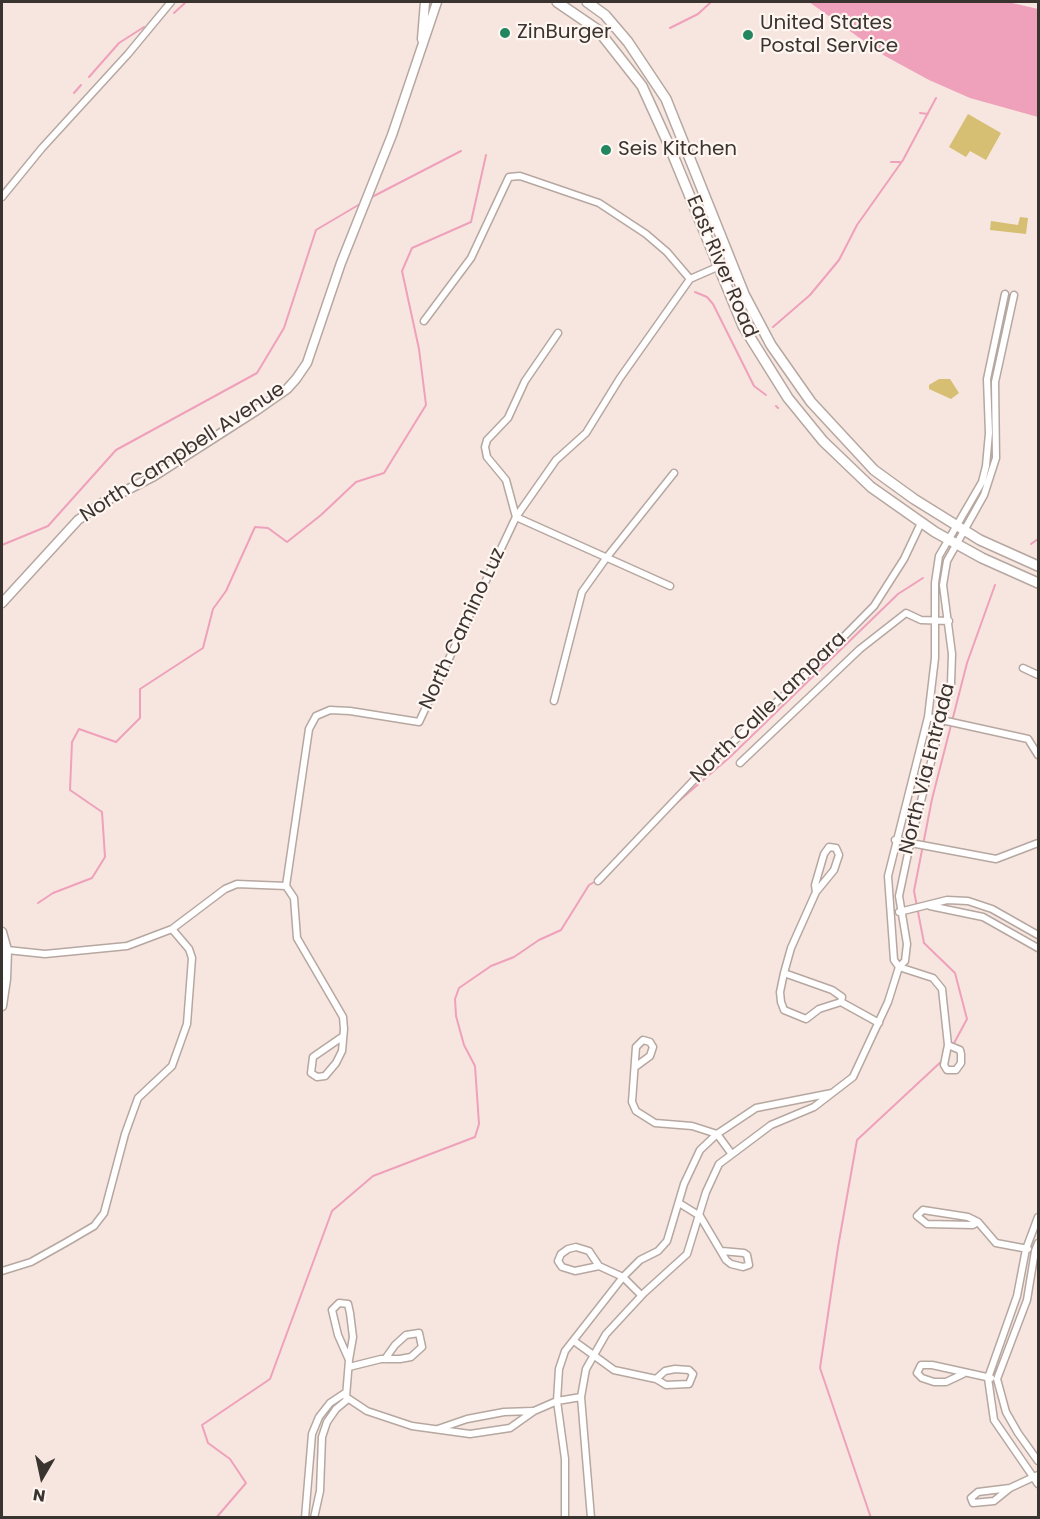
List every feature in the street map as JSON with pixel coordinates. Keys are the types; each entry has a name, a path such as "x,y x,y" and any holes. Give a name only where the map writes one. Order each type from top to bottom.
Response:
{"main road":[{"name":"North Campbell Avenue","path":"421,48 425,2"},
{"name":"North Campbell Avenue","path":"2,603 78,520 102,503 154,476 257,410 291,384 307,363 341,263 369,197 437,2"},
{"name":"East River Road","path":"557,2 598,30 642,86 668,143 743,326 788,398 823,441 855,472 951,542 1038,583"},
{"name":"East River Road","path":"587,2 605,15 628,42 666,99 760,327 825,418 874,470 954,526 1038,566"},
{"path":"2,932 7,950 2,1006"}],"street":[{"path":"2,197 42,148 128,54 171,2"},
{"path":"424,321 471,258 509,177 520,176 599,203 623,217 667,252 690,279"},
{"name":"North Camino Luz","path":"286,886 312,722 316,716 330,710 419,722 516,517 546,473 586,434 620,378 690,279 731,261"},
{"name":"North Via Entrada","path":"591,1518 581,1397 586,1369 606,1334 641,1296 687,1254 706,1192 719,1164 771,1125 814,1107 853,1077 879,1023 900,967 905,961 907,944 899,896 951,684 952,654 943,585 954,526 971,502 986,466 989,433 987,379 1005,294"},
{"name":"North Via Entrada","path":"900,967 894,960 893,912 888,876 928,717 935,657 935,583 939,556 963,531 984,495 996,458 995,382 1014,295"},
{"path":"558,333 525,381 508,418 492,433 485,447 487,457 506,480 516,517 670,586"},
{"path":"554,701 582,592 606,556 674,473"},
{"name":"North Calle Lampara","path":"598,880 712,760 806,675 874,606 904,559 921,522"},
{"name":"North Calle Lampara","path":"740,763 860,649 906,613 921,620 949,621"},
{"path":"1023,668 1038,675"},
{"path":"928,717 1028,740 1038,755"},
{"path":"896,840 996,859 1038,843"},
{"path":"816,892 815,885 824,854 829,848 837,848 839,855 834,870 816,892 791,948 780,992 784,1010 806,1019 819,1009 841,1002 879,1023"},
{"path":"7,950 45,954 107,949 141,943 172,929 225,889 237,884 286,886 294,898 297,938 340,1011 344,1029 342,1050 329,1072 317,1077 311,1073 313,1058 342,1037"},
{"path":"893,912 902,912 947,900 968,901 992,909 1038,935"},
{"path":"929,906 987,919 1038,948"},
{"path":"987,919 992,909"},
{"path":"2,1271 31,1262 57,1248 94,1226 104,1213 125,1134 138,1098 172,1066 187,1024 192,958 189,949 172,929"},
{"path":"900,967 933,978 942,989 948,1045"},
{"path":"783,973 832,990 842,998 841,1002"},
{"path":"635,1067 632,1102 636,1111 655,1123 692,1126 717,1134 731,1153"},
{"path":"565,1518 565,1459 557,1401 559,1369 566,1351 623,1277 640,1260 658,1251 667,1241 684,1184 700,1150 717,1134 756,1108 836,1092"},
{"path":"679,1203 700,1216 722,1251"},
{"path":"978,1222 973,1225 927,1224 917,1216 923,1210 968,1217 978,1222 996,1243 1035,1251"},
{"path":"1010,1488 994,1501 973,1503 971,1497 978,1492 1010,1488 1037,1478 994,1420 988,1377 1017,1296 1026,1249 1038,1217"},
{"path":"1038,1243 1027,1300 997,1378 1006,1412 1038,1461"},
{"path":"599,1266 575,1271 562,1267 558,1261 561,1254 576,1247 589,1251 599,1266 623,1277 641,1296"},
{"path":"314,1518 320,1491 322,1437 327,1422 347,1396 353,1337 348,1304 339,1303 332,1310 349,1364"},
{"path":"349,1364 400,1359 420,1352 423,1343 419,1333 406,1335 385,1359"},
{"path":"574,1341 614,1370 656,1379 666,1385 689,1384 693,1374 689,1370 675,1369 665,1371 656,1379"},
{"path":"963,1374 946,1382 934,1382 922,1378 917,1373 921,1365 932,1365 956,1369 963,1374 997,1378"},
{"path":"347,1396 381,1417 412,1426 470,1434 510,1428 534,1411 557,1401 581,1397"},
{"path":"305,1518 312,1434 319,1418 330,1403 347,1396"},
{"path":"437,1429 485,1415 534,1411"}],"shaded area":[{"path":"809,2 1008,2 1038,9 1038,117 970,98 929,80 885,56"},
{"path":"968,114 1001,133 986,160 970,151 966,157 949,147"},
{"path":"1020,217 1028,218 1026,234 990,230 991,221 1018,225"},
{"path":"939,379 950,379 959,393 951,399 929,389 929,385"}],"waterway":[{"path":"174,13 186,2"},
{"path":"670,28 698,14 711,2"},
{"path":"89,77 119,43 144,27"},
{"path":"74,93 81,85"},
{"path":"773,327 810,295 839,260 857,225 903,160 936,98"},
{"path":"920,113 928,114"},
{"path":"370,198 461,151"},
{"path":"38,903 53,893 92,878 105,857 102,812 70,790 72,742 79,729 116,742 140,718 140,689 203,648 213,609 226,591 255,527 268,528 287,542 321,515 356,482 384,473 426,405 419,349 402,271 412,248 471,222 486,155"},
{"path":"891,162 900,162"},
{"path":"2,545 48,526 116,450 257,373 284,328 316,230 360,204"},
{"path":"695,292 707,297 713,304 754,386 766,395"},
{"path":"1031,544 1038,539"},
{"path":"673,806 730,757 898,594 923,578"},
{"path":"952,1047 967,1019 955,973 924,943 914,891 932,799 967,663 995,585"},
{"path":"216,1518 246,1483 230,1459 208,1443 202,1425 270,1379 332,1211 373,1176 475,1137 479,1124 475,1066 464,1045 456,1016 455,999 459,988 491,966 514,957 539,940 561,930 589,885 596,881"},
{"path":"871,1518 820,1368 838,1247 857,1140 944,1059"}],"place":[{"name":"ZinBurger","path":"505,33"},
{"name":"United States Postal Service","path":"748,35"},
{"name":"Seis Kitchen","path":"606,150"}]}
